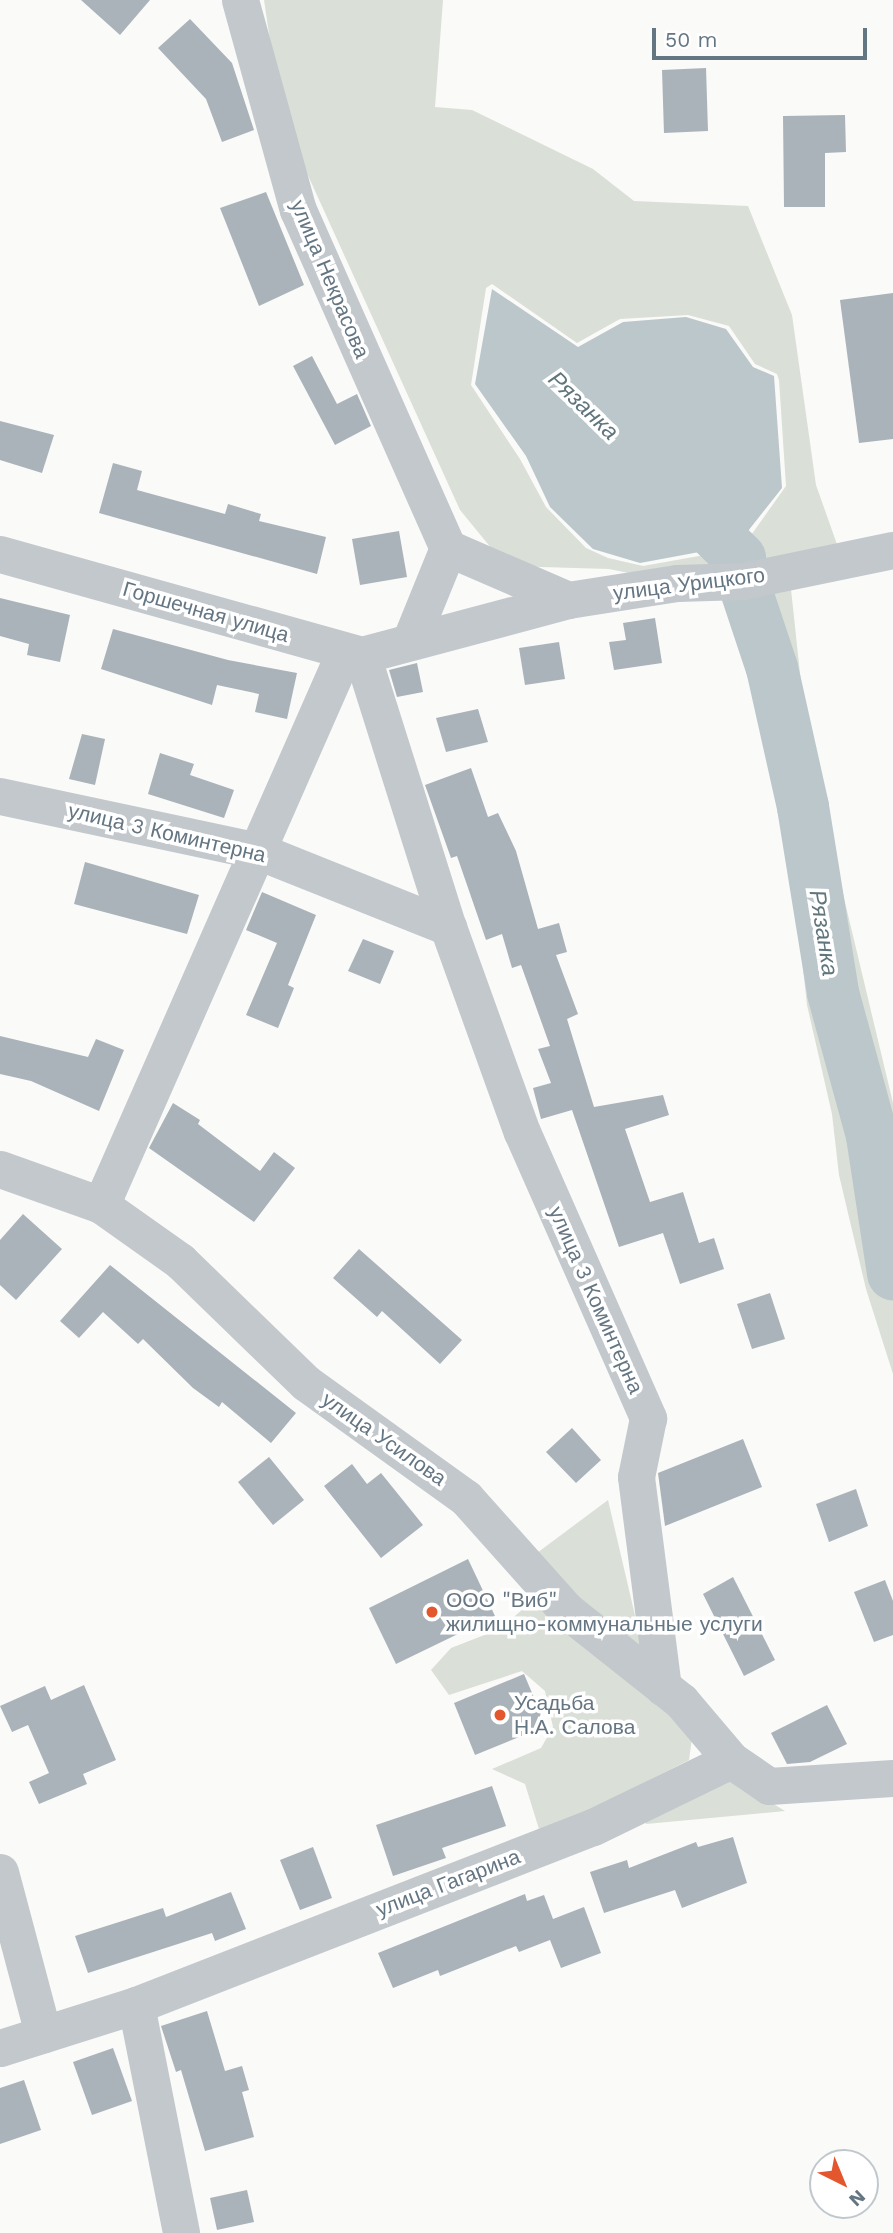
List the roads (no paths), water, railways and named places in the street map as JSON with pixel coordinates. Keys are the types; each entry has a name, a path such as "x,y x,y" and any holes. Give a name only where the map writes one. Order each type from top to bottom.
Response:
{"street":[{"name":"улица Некрасова","path":"240,0 298,211 448,548"},
{"path":"101,1205 258,851 354,653 411,639 448,548 568,600"},
{"name":"улица Урицкого","path":"411,639 568,600 677,583 743,581 893,550"},
{"name":"Горшечная улица","path":"0,554 354,653"},
{"name":"улица 3 Коминтерна","path":"354,653 522,1132 648,1418 636,1477 663,1687"},
{"name":"улица 3 Коминтерна","path":"0,796 258,851 448,927"},
{"name":"улица Усилова","path":"0,1169 101,1205 180,1261 306,1384 466,1498 566,1610 681,1701 731,1760"},
{"path":"731,1760 769,1786 893,1778"},
{"name":"улица Гагарина","path":"0,2048 135,2005 620,1816 731,1760"},
{"path":"0,1872 43,2034"},
{"path":"135,2005 181,2233"}],"water":[{"path":"492,289 578,347 623,322 686,317 726,329 753,367 774,376 782,488 737,545 640,563 593,549 550,507 526,456 475,384"}],"waterway":[{"name":"Рязанка","path":"677,497 740,558"},
{"name":"Рязанка","path":"747,593 772,668 803,807 833,993 872,1136 893,1274"}],"place":[{"name":"ООО \"Виб\" жилищно-коммунальные услуги","path":"432,1612"},
{"name":"Усадьба Н.А. Салова","path":"500,1715"}]}
